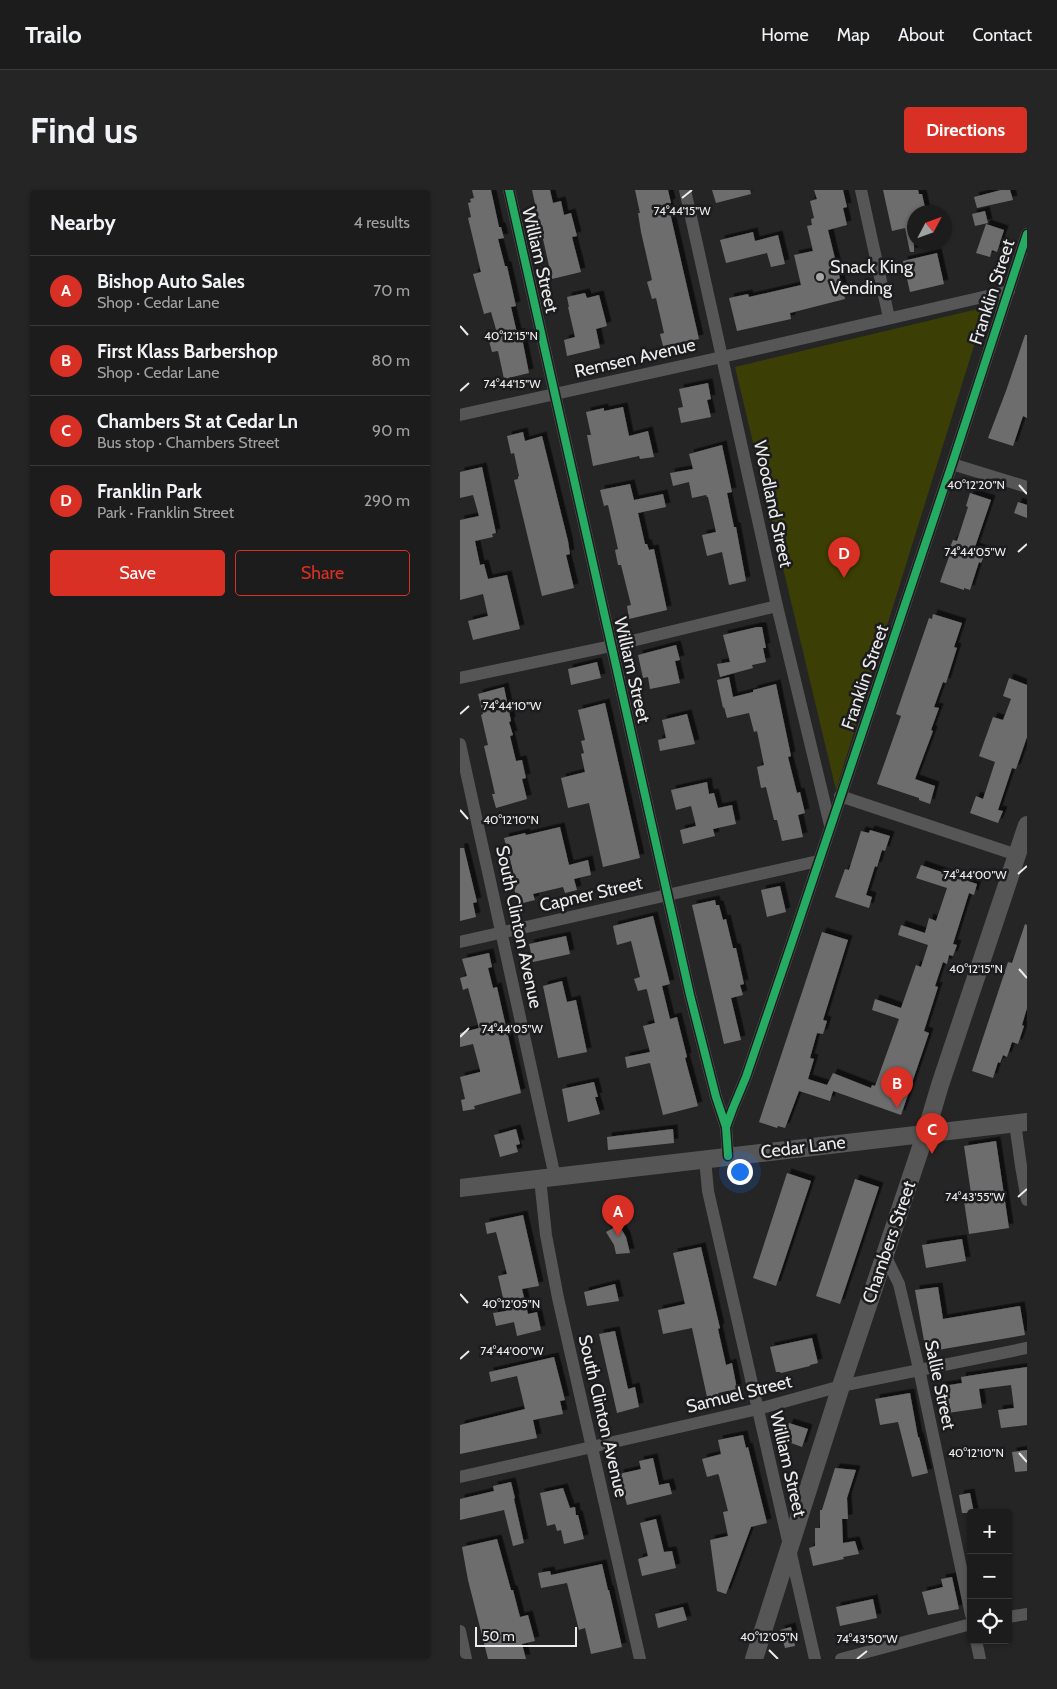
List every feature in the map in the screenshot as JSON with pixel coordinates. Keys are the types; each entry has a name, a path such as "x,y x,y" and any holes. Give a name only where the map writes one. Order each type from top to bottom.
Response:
{"street":[{"name":"William Street","path":"509,190 692,1003 716,1098 726,1127 728,1156"},
{"name":"Woodland Street","path":"685,190 777,606 830,825"},
{"path":"860,190 889,318 1008,291"},
{"name":"Franklin Street","path":"726,1127 746,1077 952,464 1027,234"},
{"name":"Remsen Avenue","path":"460,415 889,318"},
{"path":"952,464 1027,487"},
{"path":"460,678 611,646 777,606"},
{"name":"South Clinton Avenue","path":"460,744 502,932 548,1178 546,1235 558,1298 640,1659"},
{"path":"840,796 1017,855"},
{"name":"Chambers Street","path":"754,1659 840,1386 1027,825"},
{"name":"Capner Street","path":"460,942 818,861"},
{"path":"1021,1122 1021,1166 1027,1200"},
{"name":"Cedar Lane","path":"460,1188 1021,1122"},
{"name":"William Street","path":"704,1159 708,1191 815,1659"},
{"name":"Sallie Street","path":"884,1253 899,1284 968,1599"},
{"name":"Samuel Street","path":"460,1477 758,1409 840,1386 1027,1348"},
{"path":"1012,1616 1027,1614"},
{"path":"841,1659 967,1625"},
{"path":"460,1632 466,1659"},
{"path":"977,1644 980,1659"}],"green space":[{"path":"986,307 836,790 735,367"}],"building":[{"path":"472,190 491,190 499,227 501,227 504,238 498,239 505,266 507,266 516,306 511,307 517,333 521,333 529,373 504,379 498,351 492,352 489,341 498,339 491,312 484,314 473,274 481,272 468,218 471,217 468,203 471,202 470,199 474,198"},
{"path":"532,190 550,190 553,203 561,201 564,215 571,213 577,236 572,237 581,272 552,279"},
{"path":"635,190 668,190 671,203 668,204 699,339 663,346 660,334 664,333 656,298 652,299 647,282 652,280 641,232 638,213 640,213"},
{"path":"712,190 750,190 751,194 716,203"},
{"path":"814,190 843,190 847,207 843,208 847,225 828,230 845,299 790,313 791,319 737,331 729,298 748,294 749,297 801,285 794,255 813,251 807,226 812,225 811,219 814,218 810,201 817,199"},
{"path":"883,190 918,190 919,194 922,194 924,205 907,205 907,238 905,228 892,231"},
{"path":"1001,190 1010,190 1013,200 977,208 974,197"},
{"path":"985,211 988,223 975,226 972,214"},
{"path":"986,224 1004,230 997,252 992,250 990,257 976,253"},
{"path":"753,232 755,241 778,235 785,264 771,267 767,253 726,263 720,240"},
{"path":"937,253 944,284 910,292 903,261"},
{"path":"585,293 587,298 599,295 607,326 596,329 600,348 567,356 564,340 575,337 567,297"},
{"path":"1025,335 1027,335 1027,418 1023,416 1013,446 988,438"},
{"path":"708,383 711,399 707,400 711,417 681,423 678,408 683,407 679,389"},
{"path":"623,407 629,436 648,431 654,457 640,459 639,456 593,466 587,435 591,435 586,412 604,408 604,411"},
{"path":"523,432 525,441 542,436 568,541 570,554 566,555 574,588 542,596 514,480 518,479 519,476 514,453 511,454 507,436"},
{"path":"722,445 732,492 727,493 734,527 736,527 746,581 729,585 722,552 707,556 702,535 716,532 708,497 706,495 692,498 689,482 673,486 670,473 693,469 689,454"},
{"path":"482,467 496,533 492,534 493,537 475,541 480,565 484,564 488,579 507,575 520,629 473,640 468,621 488,616 483,594 460,600 460,520 479,516 473,495 460,498 460,472"},
{"path":"630,484 634,500 663,494 666,507 638,513 645,544 647,544 649,550 654,549 667,610 629,619 627,606 631,605 621,565 618,565 615,550 618,549 608,505 604,506 600,490"},
{"path":"970,493 991,500 975,547 986,551 981,563 979,562 970,590 964,588 964,590 940,582 953,540 957,541 968,507 966,506"},
{"path":"1018,502 1027,505 1027,518 1014,513"},
{"path":"933,614 962,623 954,647 957,648 946,683 943,682 934,707 939,708 931,730 933,731 915,779 935,786 930,804 919,800 919,798 877,784 901,716 896,714 929,618 932,619"},
{"path":"762,627 766,648 763,648 766,662 752,665 753,668 720,677 717,664 730,662 723,635"},
{"path":"676,645 680,660 675,661 680,683 650,689 648,677 643,678 638,655"},
{"path":"597,662 601,678 571,685 568,669"},
{"path":"729,677 733,697 776,684 791,756 788,757 797,793 800,792 805,813 798,815 803,837 782,841 777,820 774,820 766,787 761,788 757,767 764,765 757,731 754,732 749,713 727,718 723,708 717,680"},
{"path":"1009,678 1027,685 1027,737 1016,769 1012,768 998,810 1003,811 998,823 970,813 976,796 983,799 995,762 979,756 993,717 1003,720 1011,699 1003,696"},
{"path":"504,687 511,721 509,722 513,735 510,736 516,761 522,760 526,778 522,779 527,799 496,808 492,794 495,794 484,746 488,745 478,694"},
{"path":"605,703 640,858 603,867 589,803 568,808 561,778 585,772 581,754 584,753 581,741 585,740 578,710"},
{"path":"687,714 695,744 660,751 658,740 666,738 662,720"},
{"path":"707,782 709,794 714,793 718,808 732,805 736,824 713,829 715,836 683,844 680,830 696,826 691,806 676,810 671,790"},
{"path":"560,827 569,865 588,860 591,875 574,879 577,890 565,893 563,887 533,894 535,900 523,903 521,897 516,898 514,887 517,886 504,838"},
{"path":"870,830 890,836 885,851 882,850 877,867 875,866 866,895 872,897 869,908 835,897 845,869 849,870 861,831 869,833"},
{"path":"460,848 464,848 477,902 473,903 476,917 460,921"},
{"path":"921,865 977,884 974,895 969,893 953,944 957,945 953,956 949,955 947,964 943,962 935,986 938,987 924,1031 929,1033 901,1115 833,1091 830,1101 799,1091 785,1128 778,1126 777,1128 759,1122 822,932 848,940 823,1020 827,1021 823,1034 817,1033 810,1058 814,1059 808,1079 827,1085 833,1073 871,1088 872,1085 875,1086 899,1019 872,1010 875,999 901,1008 916,965 921,967 928,945 898,935 901,925 925,933 929,918 936,921 947,888 916,878"},
{"path":"780,886 786,912 767,917 761,890"},
{"path":"715,900 716,905 719,905 723,920 726,919 733,948 736,948 744,984 740,985 743,995 731,998 741,1040 724,1044 692,905"},
{"path":"653,916 670,984 662,986 670,1019 677,1017 687,1057 685,1058 698,1106 663,1115 650,1063 627,1068 625,1057 650,1052 643,1026 655,1023 647,990 638,991 634,979 640,977 631,941 617,945 613,926"},
{"path":"1025,924 1027,925 1027,1008 1022,1025 1024,1026 1018,1044 1012,1042 1007,1057 1003,1055 1000,1063 998,1062 993,1078 972,1071 1008,962 1012,963"},
{"path":"566,936 570,954 533,962 529,944"},
{"path":"489,953 492,967 488,968 493,988 497,987 521,1093 474,1106 475,1109 463,1111 461,1100 465,1099 460,1077 480,1072 480,1070 473,1044 460,1047 460,1033 479,1028 468,988 463,990 460,978 467,976 462,959"},
{"path":"562,981 567,1002 576,1000 587,1052 558,1058 543,986"},
{"path":"594,1082 598,1097 595,1097 600,1114 568,1122 562,1089"},
{"path":"516,1129 520,1144 516,1145 518,1152 500,1157 494,1135"},
{"path":"673,1129 674,1143 608,1150 607,1137"},
{"path":"996,1141 1009,1228 969,1234 964,1201 972,1200 964,1146"},
{"path":"787,1173 811,1181 776,1286 753,1278"},
{"path":"855,1179 879,1187 840,1304 816,1296"},
{"path":"523,1215 539,1286 522,1289 528,1314 537,1312 541,1330 517,1336 514,1322 496,1326 493,1313 506,1311 498,1276 507,1274 496,1232 487,1234 485,1223"},
{"path":"619,1225 626,1237 630,1253 616,1254 614,1245 606,1232"},
{"path":"962,1239 966,1261 926,1268 922,1245"},
{"path":"701,1247 720,1328 718,1329 726,1365 732,1363 737,1389 707,1397 692,1328 663,1334 658,1310 685,1304 673,1253"},
{"path":"615,1284 619,1301 587,1306 584,1292"},
{"path":"938,1287 943,1319 1020,1306 1025,1335 926,1352 915,1290"},
{"path":"615,1331 628,1389 635,1387 639,1407 617,1413 599,1334"},
{"path":"812,1338 818,1363 781,1373 776,1372 770,1347"},
{"path":"554,1357 565,1400 560,1401 563,1414 533,1420 537,1438 460,1454 460,1425 525,1409 517,1376 491,1382 489,1372"},
{"path":"1027,1367 1027,1425 1001,1428 998,1410 1014,1408 1011,1385 979,1389 982,1408 941,1414 937,1387 962,1383 961,1377"},
{"path":"910,1393 918,1437 928,1473 912,1477 898,1422 880,1425 875,1399"},
{"path":"789,1423 808,1429 802,1447 783,1440"},
{"path":"743,1435 746,1448 748,1447 767,1523 751,1527 726,1594 717,1591 710,1540 728,1536 723,1512 728,1511 718,1474 707,1477 702,1459 721,1454 718,1440"},
{"path":"1027,1450 1027,1471 1015,1472 1012,1452"},
{"path":"653,1458 659,1485 669,1483 672,1494 627,1505 619,1474 641,1469 639,1461"},
{"path":"835,1468 856,1470 847,1498 848,1519 842,1519 843,1543 855,1541 859,1554 813,1566 809,1548 815,1546 815,1528 820,1528 820,1510 822,1510"},
{"path":"511,1482 524,1543 513,1546 504,1510 460,1520 460,1499 494,1491 493,1486"},
{"path":"563,1488 570,1508 575,1507 584,1539 564,1544 561,1530 557,1531 555,1524 547,1526 540,1493"},
{"path":"970,1493 973,1509 967,1509 967,1513 962,1513 959,1495"},
{"path":"656,1519 664,1552 672,1551 676,1568 642,1576 638,1559 648,1556 640,1523"},
{"path":"497,1539 520,1617 528,1615 535,1641 522,1644 526,1659 488,1659 468,1580 462,1547"},
{"path":"602,1564 622,1647 591,1654 585,1628 579,1630 567,1583 541,1588 538,1573 550,1571 551,1575"},
{"path":"952,1577 959,1609 928,1615 922,1592 943,1587 941,1579"},
{"path":"873,1599 877,1618 840,1626 836,1607"},
{"path":"683,1607 687,1620 658,1628 655,1614"},
{"path":"791,1627 795,1646 785,1648 780,1630"}],"cycle path":[{"path":"509,190 690,995 716,1097 726,1127 728,1156"},
{"path":"726,1127 746,1077 792,942 1027,234"}],"place":[{"name":"Snack King Vending","path":"820,277"},
{"name":"Franklin Park","path":"844,578"},
{"name":"First Klass Barbershop","path":"897,1108"},
{"name":"Chambers St at Cedar Ln","path":"932,1154"},
{"name":"Bishop Auto Sales","path":"618,1236"}]}
